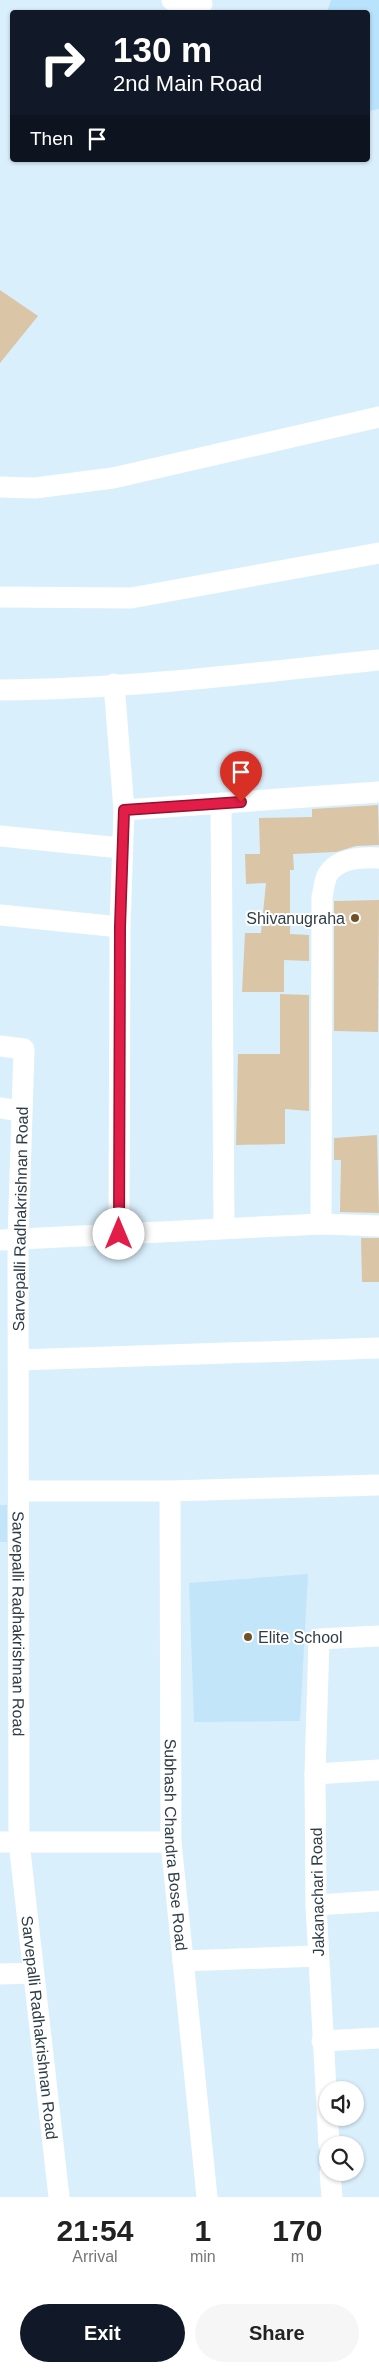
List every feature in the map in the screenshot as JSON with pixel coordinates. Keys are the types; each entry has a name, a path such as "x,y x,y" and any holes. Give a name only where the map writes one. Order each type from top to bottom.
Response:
{"street":[{"path":"172,0 202,6"},
{"path":"0,486 35,488 113,478 379,417"},
{"path":"0,597 131,598 379,553"},
{"path":"0,690 194,679 379,660"},
{"path":"114,684 124,810 121,848 120,927 119,1234"},
{"path":"124,810 379,792"},
{"path":"221,803 224,1228"},
{"path":"0,836 121,848"},
{"path":"321,1224 322,897 328,874 335,867 346,861 379,858"},
{"path":"0,915 120,927"},
{"name":"Sarvepalli Radhakrishnan Road","path":"0,1046 24,1048 21,1111 9,1241 19,1360 19,1491 9,1842 34,1973 59,2197"},
{"path":"0,1108 21,1111"},
{"path":"9,1241 321,1224 379,1226"},
{"path":"19,1360 379,1348"},
{"path":"19,1491 170,1491 379,1485"},
{"name":"Subhash Chandra Bose Road","path":"170,1491 171,1842 207,2197"},
{"name":"Jakanachari Road","path":"327,2136 316,1905 315,1774 319,1638 379,1636"},
{"path":"315,1774 379,1770"},
{"path":"9,1842 171,1842"},
{"path":"316,1905 379,1901"},
{"path":"183,1961 318,1956"},
{"path":"0,1974 34,1973"},
{"path":"322,2041 379,2038"},
{"path":"331,2181 332,2197"}],"shaded area":[{"path":"331,0 379,0 379,109 370,111 370,10 328,10"},
{"path":"0,1505 7,1505 7,1542 0,1542"},
{"name":"Elite School","path":"308,1574 300,1721 194,1722 189,1583"}],"building":[{"path":"0,290 38,316 0,363"},
{"path":"378,805 379,845 356,846 336,852 293,854 294,870 290,870 290,934 309,935 309,961 284,960 284,992 242,992 245,933 261,933 266,883 246,884 245,854 260,854 259,818 312,817 312,809"},
{"path":"379,900 378,1032 334,1031 334,901"},
{"path":"280,994 309,995 309,1111 285,1109 285,1144 236,1145 238,1054 280,1054"},
{"path":"377,1135 379,1213 340,1212 341,1160 334,1160 334,1138"},
{"path":"361,1238 379,1238 379,1282 362,1282"}],"place":[{"name":"Shivanugraha","path":"355,918"},
{"name":"Elite School","path":"248,1637"}],"route":[{"path":"119,1234 120,927 121,848 124,810 241,802"}]}
